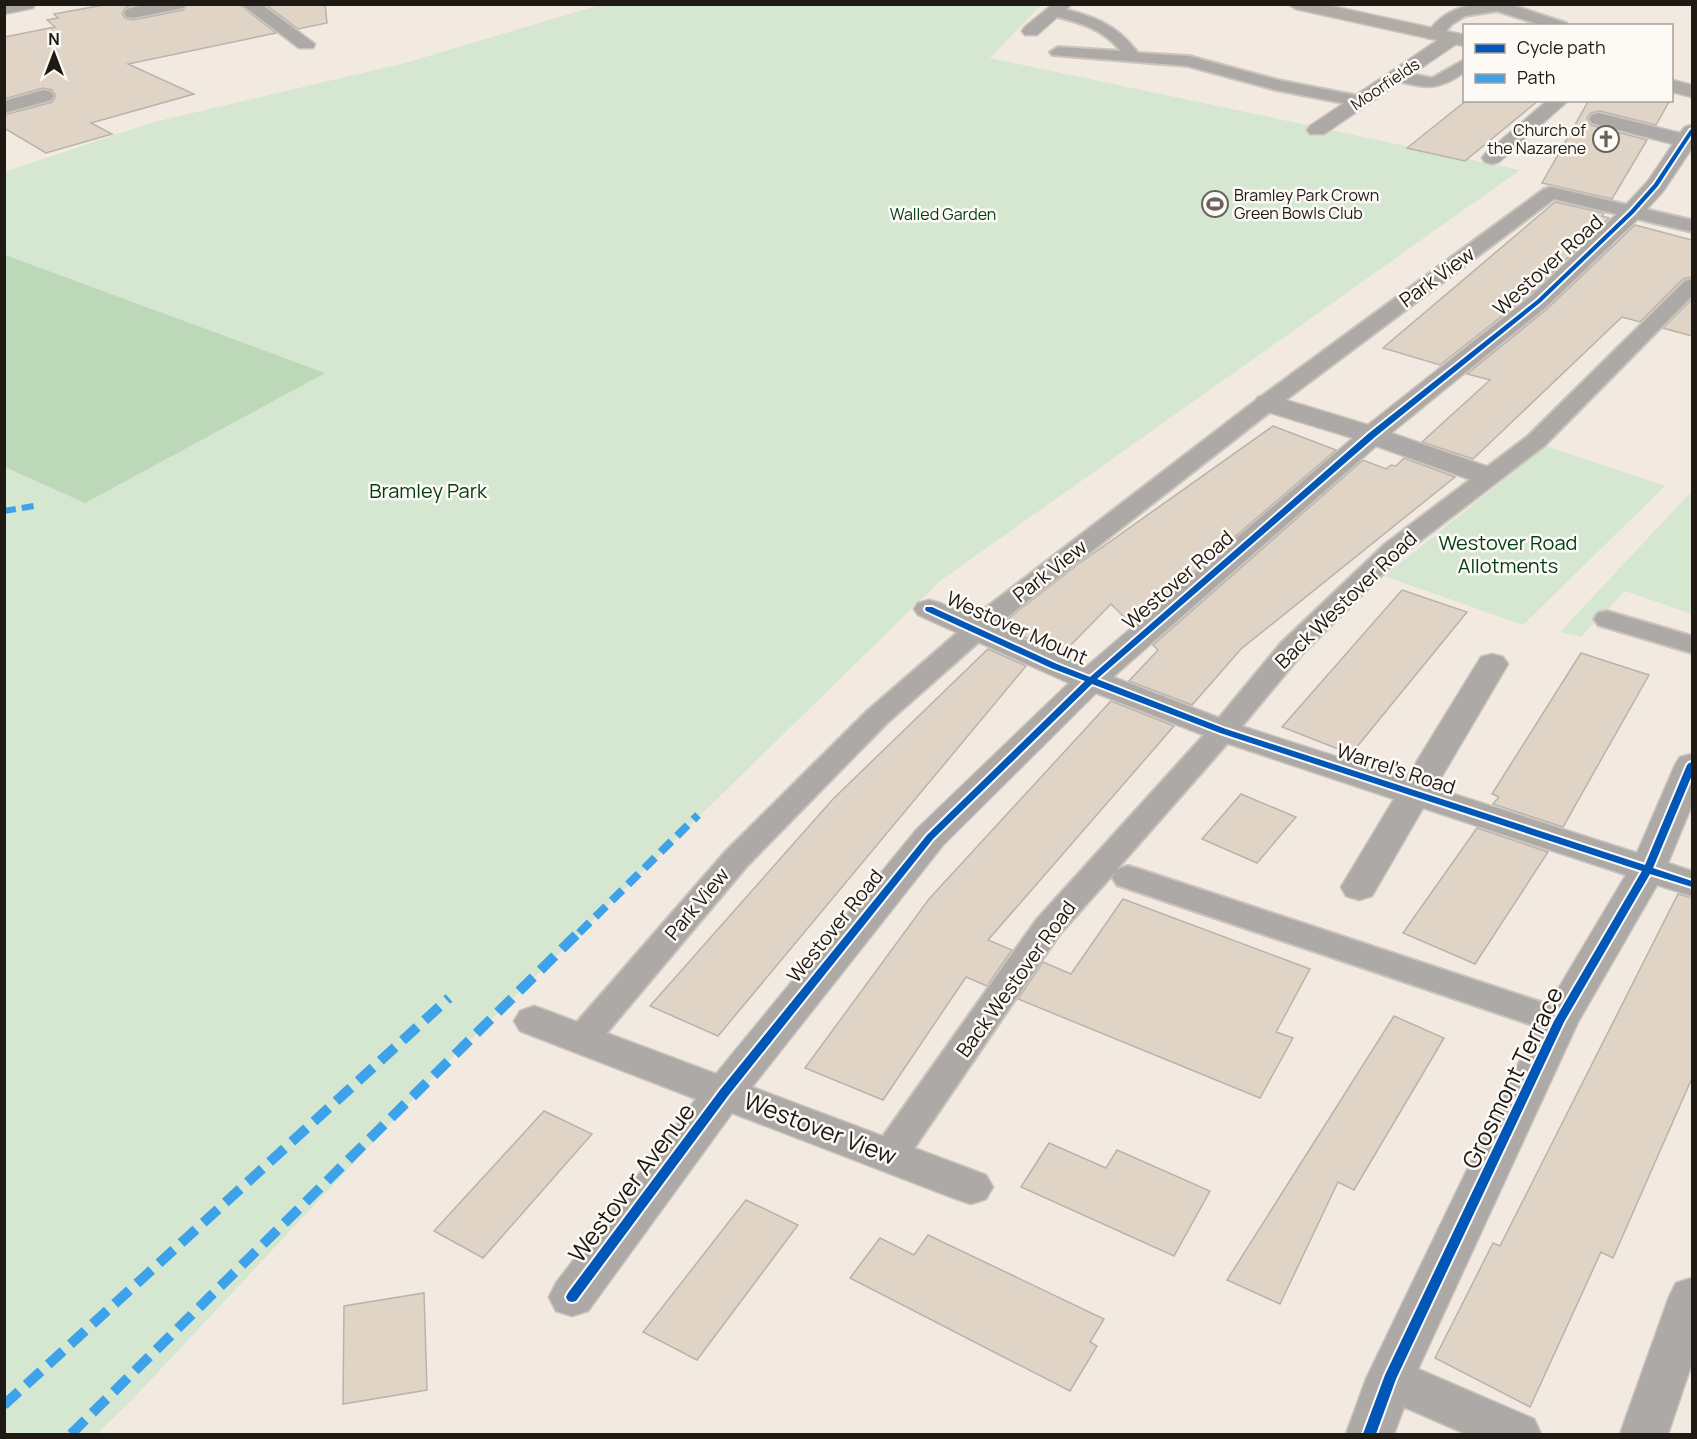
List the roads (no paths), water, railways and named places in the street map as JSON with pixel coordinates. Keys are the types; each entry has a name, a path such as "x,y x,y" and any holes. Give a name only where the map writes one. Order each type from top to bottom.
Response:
{"main road":[{"path":"1296,4 1450,38"},
{"path":"1673,86 1692,91"}],"street":[{"path":"4,9 27,4"},
{"path":"133,13 177,4"},
{"path":"249,4 306,44"},
{"path":"1031,31 1060,8"},
{"name":"Moorfields","path":"1317,130 1450,38"},
{"path":"4,107 44,96"},
{"path":"1492,158 1558,102"},
{"path":"1599,119 1690,138"},
{"name":"Westover Road","path":"724,1093 930,837 1091,680 1372,435 1539,301 1632,212 1656,185 1690,138"},
{"path":"1267,403 1372,435 1487,476"},
{"name":"Westover Mount","path":"928,609 1054,666 1091,680"},
{"path":"1359,887 1492,664"},
{"name":"Warrel's Road","path":"1091,680 1223,732 1692,884"},
{"name":"Grosmont Terrace","path":"1370,1434 1390,1379 1559,1022 1648,869 1692,765"},
{"name":"Westover View","path":"534,1021 971,1187"},
{"name":"Westover Avenue","path":"572,1297 724,1093"},
{"path":"1644,1434 1692,1297"},
{"path":"1390,1379 1517,1434"}],"lane":[{"path":"1450,38 1447,21 1460,12 1498,6 1556,24"},
{"path":"1060,8 1095,21 1124,43 1133,57"},
{"path":"1059,52 1189,61 1276,85 1358,101"},
{"path":"1396,76 1430,84 1439,83 1463,66"},
{"name":"Park View","path":"582,1039 736,859 878,717 977,630 1267,403 1551,193 1632,212"},
{"path":"1632,212 1692,226"},
{"name":"Back Westover Road","path":"889,1156 1048,927 1223,732 1299,641 1395,549 1487,476 1536,441 1692,285"},
{"path":"1607,619 1692,645"},
{"path":"1128,877 1559,1022"}],"place":[{"name":"Church of the Nazarene","path":"1606,139"},
{"name":"Bramley Park Crown Green Bowls Club","path":"1215,204"}],"park label":[{"name":"Walled Garden","path":"943,214"},
{"name":"Bramley Park","path":"428,491"},
{"name":"Westover Road Allotments","path":"1508,554"}]}
